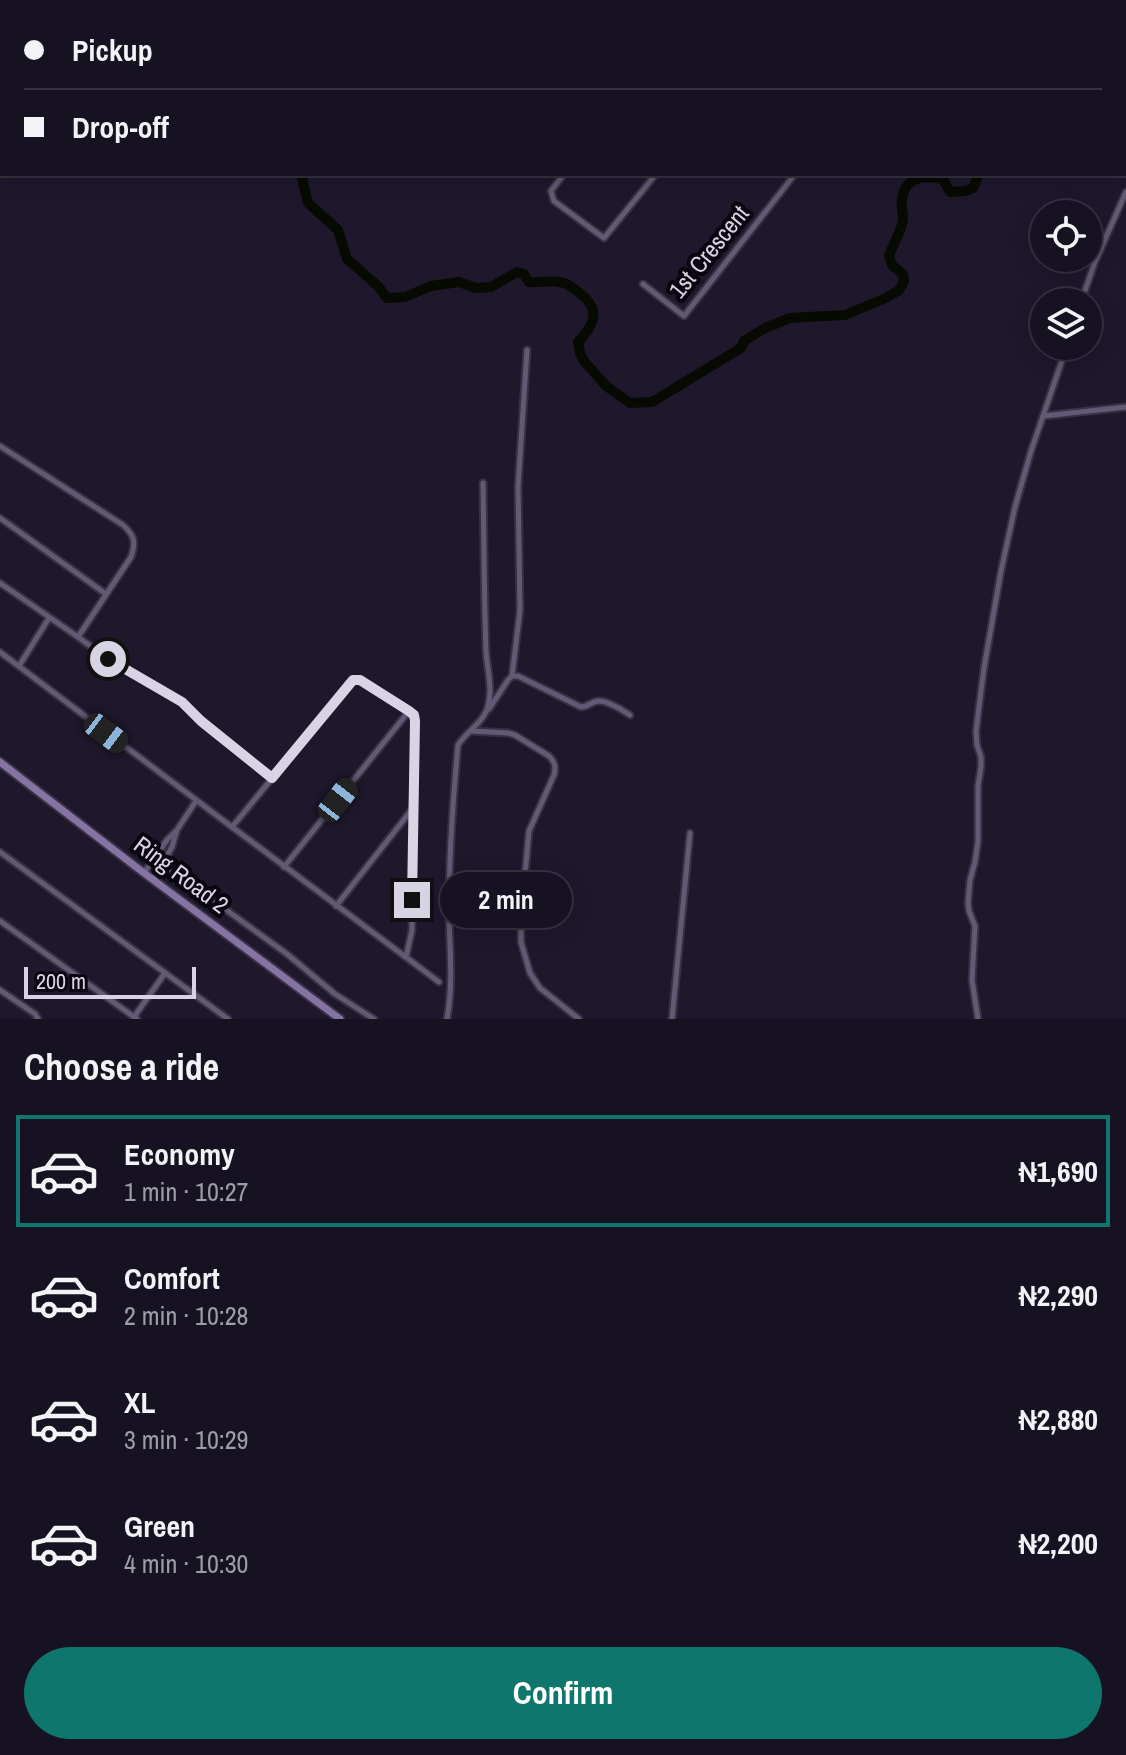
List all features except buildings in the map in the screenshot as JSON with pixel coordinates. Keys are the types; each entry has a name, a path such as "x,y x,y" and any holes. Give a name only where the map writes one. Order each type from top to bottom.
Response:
{"main road":[{"name":"Ring Road 2","path":"0,762 340,1019"}],"street":[{"path":"562,176 551,191 552,197 604,238 654,176"},
{"name":"1st Crescent","path":"643,284 684,316 793,176"},
{"path":"1086,288 1126,192"},
{"path":"447,1019 452,992 450,829 458,745 512,676 520,610 518,487 527,350"},
{"path":"978,1019 972,980 975,926 968,903 978,841 981,757 976,732 984,668 1001,571 1023,478 1062,360"},
{"path":"1043,416 1126,407"},
{"path":"0,446 123,525 133,535 135,546 131,557 78,637"},
{"path":"483,483 488,710"},
{"path":"0,518 106,594"},
{"path":"0,583 108,659 182,702 272,778"},
{"path":"19,666 49,618"},
{"path":"0,652 439,982"},
{"path":"512,676 518,676 581,707 586,708 598,701 630,715"},
{"path":"232,827 353,680 360,680 409,711 415,721 414,807 412,930 406,957"},
{"path":"284,867 409,711"},
{"path":"471,731 515,735 554,760 554,775 529,831 521,942 530,973 540,988 579,1019"},
{"path":"144,873 196,801"},
{"path":"336,906 414,807"},
{"path":"153,880 172,847 177,830"},
{"path":"672,1019 690,833"},
{"path":"0,852 228,1019"},
{"path":"161,866 179,881 214,901 287,954 328,989 374,1019"},
{"path":"0,921 136,1018 165,973"},
{"path":"0,990 38,1019"}],"waterway":[{"path":"301,176 308,203 338,230 347,259 387,298 405,297 431,286 459,282 476,288 491,287 517,272 524,274 529,282 557,281 572,287 588,301 593,313 591,325 578,342 580,353 606,386 630,403 652,402 741,348 744,341 765,328 790,318 845,315 899,290 904,281 903,274 892,265 889,256 903,223 902,199 907,186 917,179 936,178 943,179 950,192 965,191 973,188 978,176"}],"route":[{"path":"108,659 182,702 272,778 353,680 360,680 409,711 415,721 412,900"}]}
